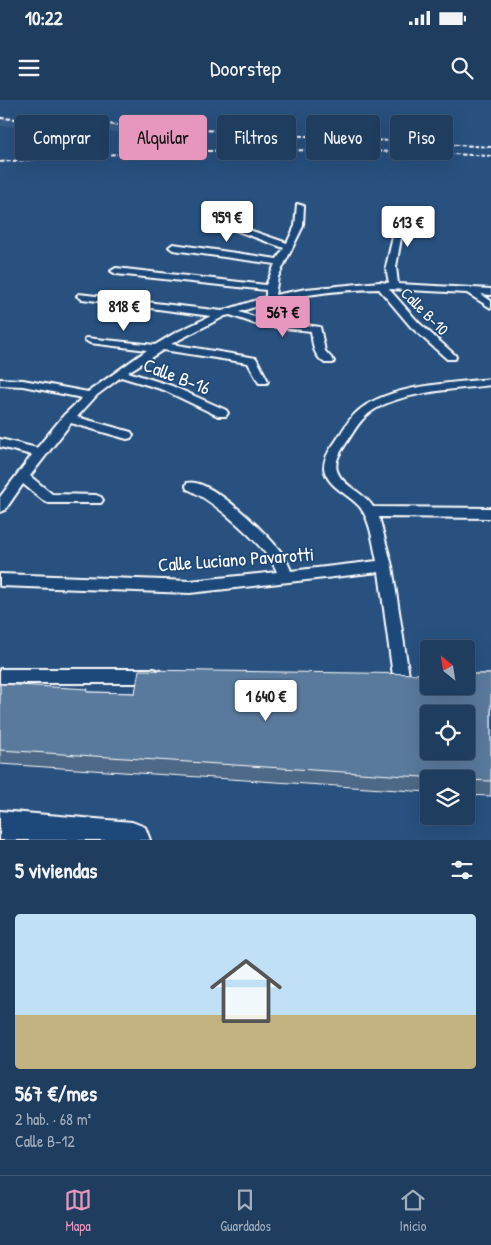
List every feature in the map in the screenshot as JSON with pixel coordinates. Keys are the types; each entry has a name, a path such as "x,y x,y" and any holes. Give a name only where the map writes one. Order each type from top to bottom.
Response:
{"highway":[{"path":"0,829 132,840"}],"street":[{"path":"270,293 278,262 289,247 299,226 300,206"},
{"path":"393,216 398,232 391,267 394,285"},
{"path":"217,222 289,247"},
{"path":"173,247 278,262"},
{"path":"116,272 166,275 270,293 380,285 491,292"},
{"name":"Calle B-10","path":"380,285 415,325 451,357"},
{"path":"469,290 491,305"},
{"path":"0,507 5,492 23,477 68,418 90,396 157,347 270,293"},
{"path":"82,296 225,313 259,322 316,330 321,357 329,361"},
{"path":"90,340 252,360 263,381"},
{"name":"Calle B-16","path":"120,373 168,388 222,412"},
{"path":"0,382 23,383 90,396"},
{"path":"382,676 409,676 385,566 370,512 364,503 336,481 330,472 330,464 334,452 360,416 375,404 402,393 491,382"},
{"path":"68,418 127,435"},
{"path":"0,443 40,453"},
{"path":"23,477 49,498 96,500"},
{"path":"192,486 200,487 209,492 244,524 280,562 286,578"},
{"path":"370,512 491,513"},
{"name":"Calle Luciano Pavarotti","path":"0,580 190,587 385,566"},
{"path":"0,676 167,676"}],"shaded area":[{"path":"0,116 15,117 15,127 0,126"},
{"path":"109,122 119,122 119,132 109,132"}],"building":[{"path":"139,670 420,674 420,695 475,695 475,674 491,674 491,781 475,780 475,770 420,770 420,777 0,750 0,684 88,689 87,692 135,693"}],"railway":[{"path":"0,118 491,147"},
{"path":"0,162 61,157 246,150 368,151 491,156"}]}
